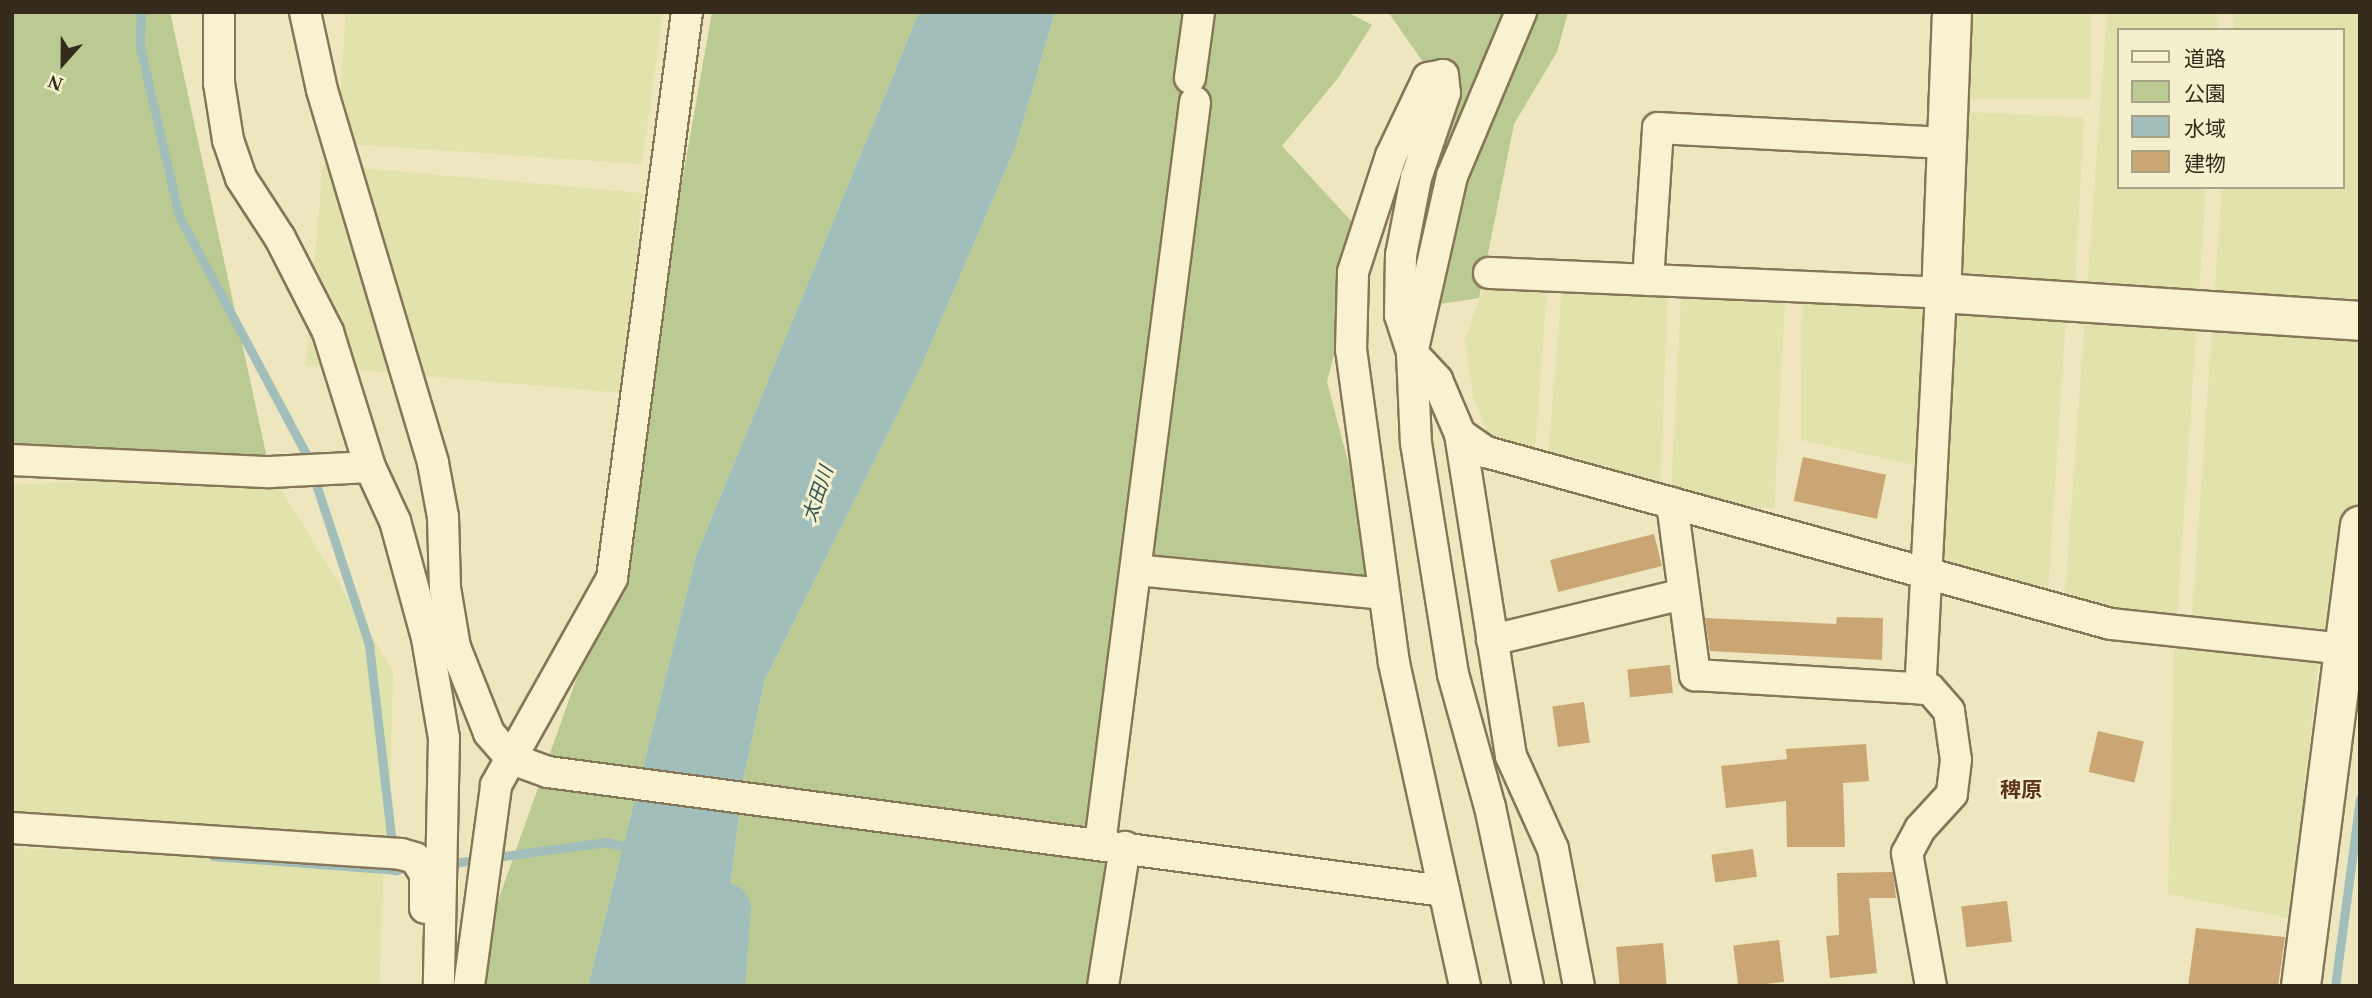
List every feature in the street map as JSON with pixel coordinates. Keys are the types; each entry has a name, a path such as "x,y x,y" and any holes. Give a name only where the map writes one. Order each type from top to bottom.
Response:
{"street":[{"path":"219,12 219,83 228,139 241,178 280,238 328,331 370,467 395,521 420,612 444,738 439,986"},
{"path":"305,12 322,90 433,463 443,517 445,588 455,647 489,733 512,759 548,772 1444,891"},
{"path":"469,986 496,785 612,578 687,12"},
{"path":"1103,986 1102,844 1199,12"},
{"path":"1521,12 1452,176 1440,217 1412,353 1416,443 1453,674 1490,807 1528,986"},
{"path":"1920,688 1941,293 1952,12"},
{"path":"1465,986 1383,594 1352,350 1353,272 1391,156 1429,78 1443,75 1445,93 1416,178 1401,255 1400,315 1412,353 1437,380 1460,434 1511,756 1552,849 1579,986"},
{"path":"1648,280 1658,128 1945,144"},
{"path":"1489,273 1941,293 2360,321"},
{"path":"1460,434 1486,452 2111,624 2345,649"},
{"path":"12,460 270,472 370,467"},
{"path":"1672,503 1695,675 1930,689 1949,711 1956,760 1952,794 1920,829 1907,853 1931,986"},
{"path":"2301,986 2345,649 2356,592 2360,526"},
{"path":"1136,570 1383,594"},
{"path":"1492,640 1684,594"},
{"path":"12,828 415,858 425,874 425,986"}],"green space":[{"path":"12,12 170,12 270,472 12,476"},
{"path":"346,12 663,12 642,164 337,143"},
{"path":"712,12 919,12 696,556 588,986 468,986 612,578"},
{"path":"1055,12 1347,12 1372,25 1338,78 1282,146 1365,236 1327,382 1383,594 1141,571 1095,986 718,986 744,776 765,680 920,369 1016,146"},
{"path":"1388,12 1568,12 1557,52 1514,124 1479,298 1421,307 1440,217 1445,93"},
{"path":"1954,12 2090,12 2090,99 1954,99"},
{"path":"2107,12 2218,12 2217,28 2116,28 2116,189 2206,189 2176,631 2191,632 2222,189 2344,189 2344,28 2233,28 2234,12 2360,12 2360,501 2345,649 2320,647 2290,918 2168,894 2175,632 2064,611"},
{"path":"1949,111 2084,118 2075,289 1940,282"},
{"path":"323,165 642,193 624,393 305,365"},
{"path":"1489,273 1548,276 1534,466 1491,440 1473,397 1465,340"},
{"path":"1563,276 1668,281 1660,500 1547,469"},
{"path":"1682,281 1786,286 1774,508 1670,503"},
{"path":"1802,287 2067,301 2047,606 1926,572 1921,466 1801,440"},
{"path":"270,472 393,671 389,838 12,824 12,485"},
{"path":"12,848 384,861 379,986 12,986"}],"water":[{"path":"919,12 1055,12 1016,146 920,369 765,680 744,776 718,986 588,986 696,556"}],"building":[{"path":"1803,457 1886,475 1877,519 1794,501"},
{"path":"1654,534 1662,566 1558,592 1550,560"},
{"path":"1837,617 1883,618 1882,660 1710,651 1705,618 1836,624"},
{"path":"1670,665 1673,693 1630,697 1627,669"},
{"path":"1584,702 1590,743 1558,747 1552,706"},
{"path":"2098,731 2144,742 2134,782 2089,772"},
{"path":"1866,744 1869,781 1843,783 1845,847 1787,847 1786,801 1726,808 1721,766 1787,759 1786,749"},
{"path":"1753,849 1757,877 1715,883 1711,855"},
{"path":"1893,872 1896,898 1869,898 1877,973 1830,978 1826,936 1839,935 1837,873"},
{"path":"2007,901 2012,942 1966,947 1961,907"},
{"path":"2196,928 2285,937 2278,986 2188,986"},
{"path":"1779,940 1784,982 1738,986 1733,946"},
{"path":"1663,943 1667,985 1620,986 1616,947"}],"waterway":[{"path":"141,12 140,47 179,216 306,454 369,645 395,871"},
{"path":"2335,986 2360,799"},
{"path":"446,864 606,842 633,848"},
{"path":"213,856 398,870"},
{"name":"太田川","path":"719,986 725,908"}],"district":[{"name":"稗原","path":"2021,790"}]}
